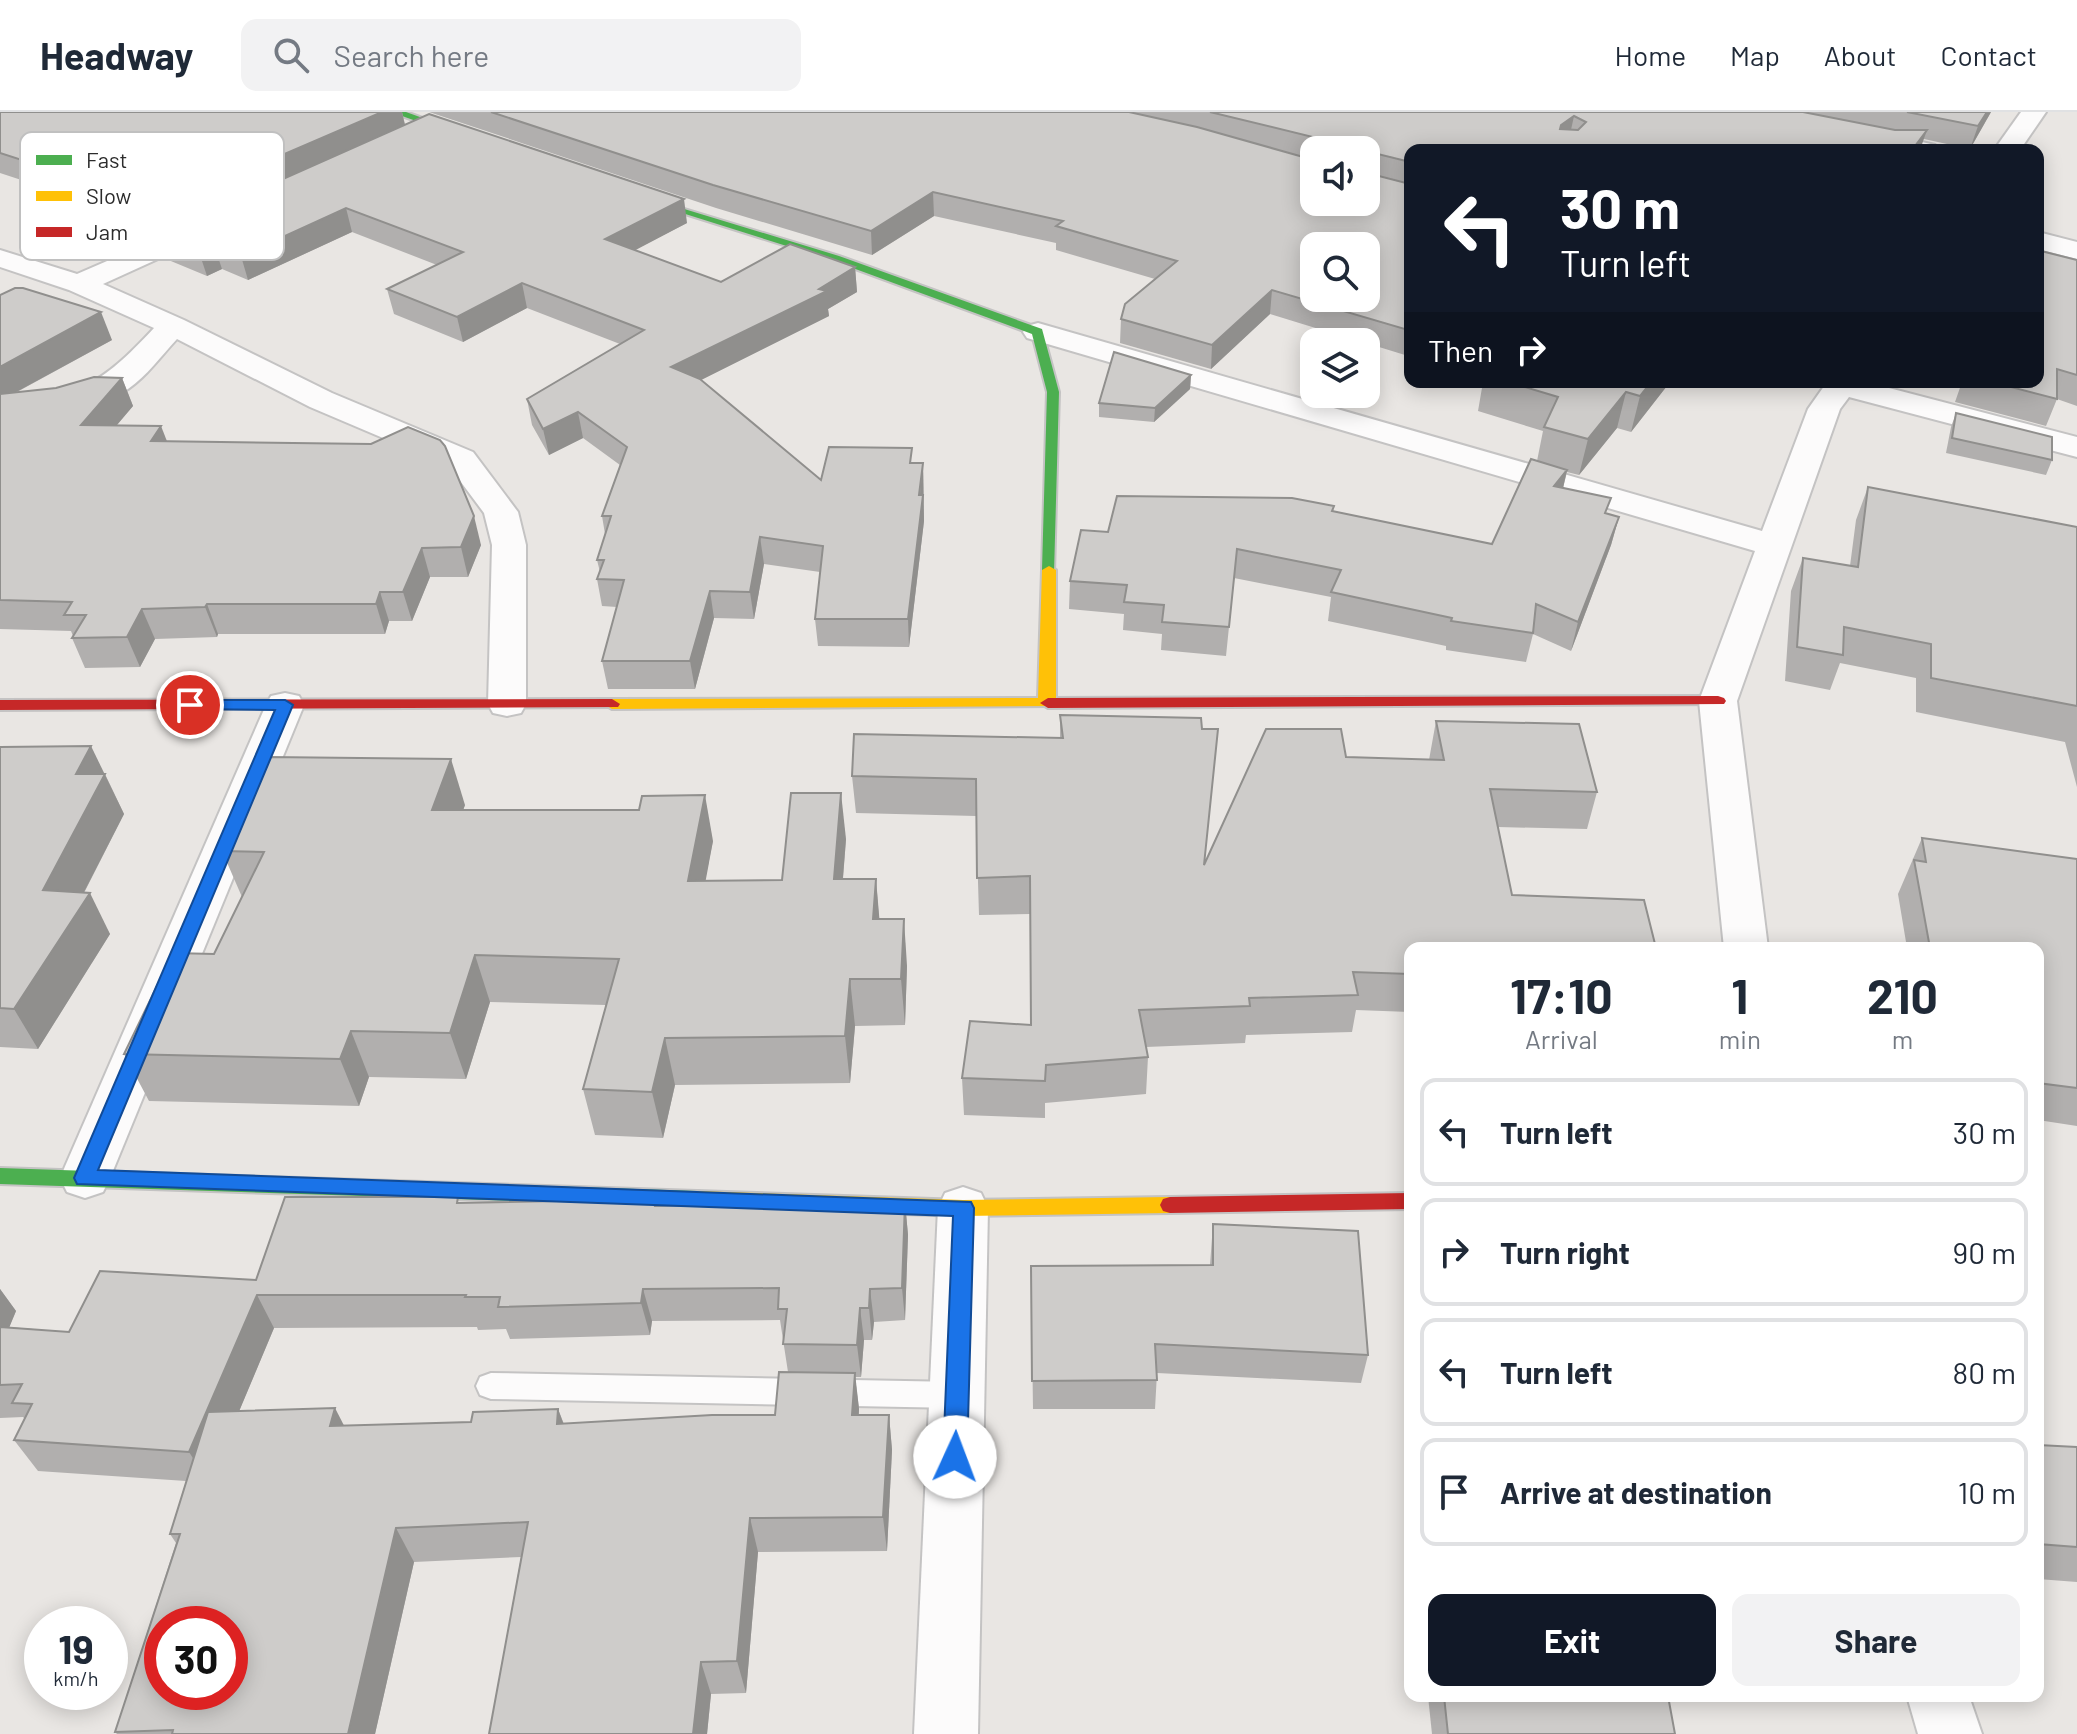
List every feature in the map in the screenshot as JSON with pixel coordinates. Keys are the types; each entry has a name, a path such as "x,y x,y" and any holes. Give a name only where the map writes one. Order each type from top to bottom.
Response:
{"street":[{"path":"396,112 491,144"},
{"path":"2011,144 2034,112"},
{"path":"405,138 434,124"},
{"path":"1839,132 1897,144"},
{"path":"605,184 835,258 1038,332 1774,545"},
{"path":"2044,242 2077,251"},
{"path":"0,258 79,284 173,326 321,400 461,459 501,512 509,545 507,704"},
{"path":"79,284 132,260"},
{"path":"0,411 86,400 117,383 173,326"},
{"path":"1038,332 1053,392 1046,702"},
{"path":"1745,942 1718,701 1824,409 1839,388"},
{"path":"1860,388 2077,447"},
{"path":"0,705 1718,701"},
{"path":"85,1178 285,705"},
{"path":"0,1176 963,1208 1404,1201"},
{"path":"946,1734 963,1208"},
{"path":"1940,1702 1950,1734"}],"lane":[{"path":"491,1386 957,1395"}],"building":[{"path":"0,112 382,112 284,154 284,132 20,132 20,159 0,153"},
{"path":"491,112 1129,112 1197,127 1300,156 1300,216 1380,216 1380,176 1404,182 1404,329 1347,312 1380,312 1380,232 1300,232 1300,298 1272,290 1212,345 1121,319 1125,304 1177,261 1056,226 1063,221 933,192 871,231 713,185"},
{"path":"1210,112 1803,112 1895,130 1927,130 1916,144 1404,144 1404,160 1380,154 1380,136 1309,136","holes":["1574,116 1586,122 1578,130 1560,129"]},
{"path":"1907,112 1987,112 1978,126"},
{"path":"429,114 684,199 605,239 721,282 790,244 855,267 819,289 827,291 671,367 700,379 821,480 829,447 912,448 910,463 923,463 919,495 923,495 908,619 815,619 823,546 760,537 750,592 710,591 690,661 602,661 624,580 597,579 604,560 597,560 611,516 602,516 627,447 578,412 543,429 527,399 644,330 522,283 457,317 387,289 463,252 346,208 284,236 284,179"},
{"path":"2044,252 2077,260 2077,375 2057,369 2057,399 2015,388 2044,388"},
{"path":"15,288 101,312 0,367 0,295"},
{"path":"1114,352 1191,375 1155,408 1099,403"},
{"path":"94,377 122,378 81,425 161,426 151,441 371,444 408,427 440,440 445,446 474,516 461,547 422,548 403,592 380,592 376,604 207,604 205,607 142,609 127,637 72,638 86,615 64,615 72,602 0,600 0,394 56,388"},
{"path":"1528,388 1646,388 1640,396 1626,392 1588,439 1544,427 1558,397"},
{"path":"1956,413 2052,437 2052,460 1952,438"},
{"path":"1531,459 1567,470 1554,486 1611,498 1605,513 1619,517 1578,622 1536,604 1533,633 1451,621 1452,618 1331,592 1341,570 1237,549 1229,627 1162,622 1164,605 1124,602 1127,585 1070,581 1081,530 1108,532 1117,496 1292,498 1334,506 1332,511 1492,544"},
{"path":"1868,487 2077,527 2077,706 1931,678 1931,644 1844,627 1843,655 1797,647 1803,558 1858,567"},
{"path":"1060,715 1201,718 1202,729 1218,729 1204,865 1266,729 1341,729 1346,757 1444,760 1436,721 1579,724 1597,792 1490,789 1512,895 1644,900 1654,942 1404,942 1404,974 1353,972 1358,995 1249,998 1250,1006 1139,1010 1148,1057 1046,1065 1045,1081 962,1078 970,1021 1031,1025 1030,876 977,878 976,779 852,776 854,734 1063,738"},
{"path":"91,746 76,774 105,774 43,890 90,893 14,1009 0,1008 0,747"},
{"path":"268,757 451,759 432,810 639,810 642,796 705,795 688,881 782,880 791,793 841,793 834,879 876,879 873,919 904,919 901,979 850,979 845,1036 665,1038 652,1092 583,1089 619,959 475,955 450,1033 351,1031 340,1059 124,1054 173,953 214,954 264,852 222,851"},
{"path":"1922,838 2077,859 2077,1088 2044,1084 2044,942 1929,942 1914,860 1926,862"},
{"path":"285,1197 458,1197 457,1203 656,1199 655,1206 905,1202 902,1288 870,1289 869,1308 860,1308 857,1345 783,1344 787,1309 778,1309 779,1288 643,1289 641,1303 498,1307 500,1297 466,1295 257,1295 189,1452 14,1440 32,1404 12,1403 22,1384 0,1385 0,1327 69,1332 100,1271 256,1280"},
{"path":"1213,1224 1358,1231 1368,1355 1155,1344 1157,1380 1032,1381 1031,1266 1213,1265"},
{"path":"779,1372 855,1373 852,1415 889,1415 883,1517 750,1518 737,1661 701,1662 693,1734 489,1734 528,1522 396,1528 348,1734 172,1734 173,1730 115,1732 122,1710 128,1710 128,1692 144,1644 144,1710 248,1710 248,1606 156,1606 180,1534 170,1534 208,1412 335,1408 330,1426 471,1422 473,1412 558,1409 557,1424 712,1415 775,1415"},
{"path":"2044,1445 2077,1447 2077,1547 2044,1544"},
{"path":"1445,1702 1669,1702 1675,1734 1448,1734"}],"traffic: fast":[{"path":"396,112 473,138"},
{"path":"629,193 835,258 1038,332 1053,392 1049,570"},
{"path":"0,1176 697,1199"}],"traffic: slow":[{"path":"1046,702 1049,570"},
{"path":"612,704 1048,703"},
{"path":"697,1199 963,1208 1170,1205"}],"traffic: jam":[{"path":"1048,703 1718,701"},
{"path":"0,705 612,704"},
{"path":"1170,1205 1404,1201"}],"route":[{"path":"190,705 285,705 85,1178 963,1208 955,1457"}]}
